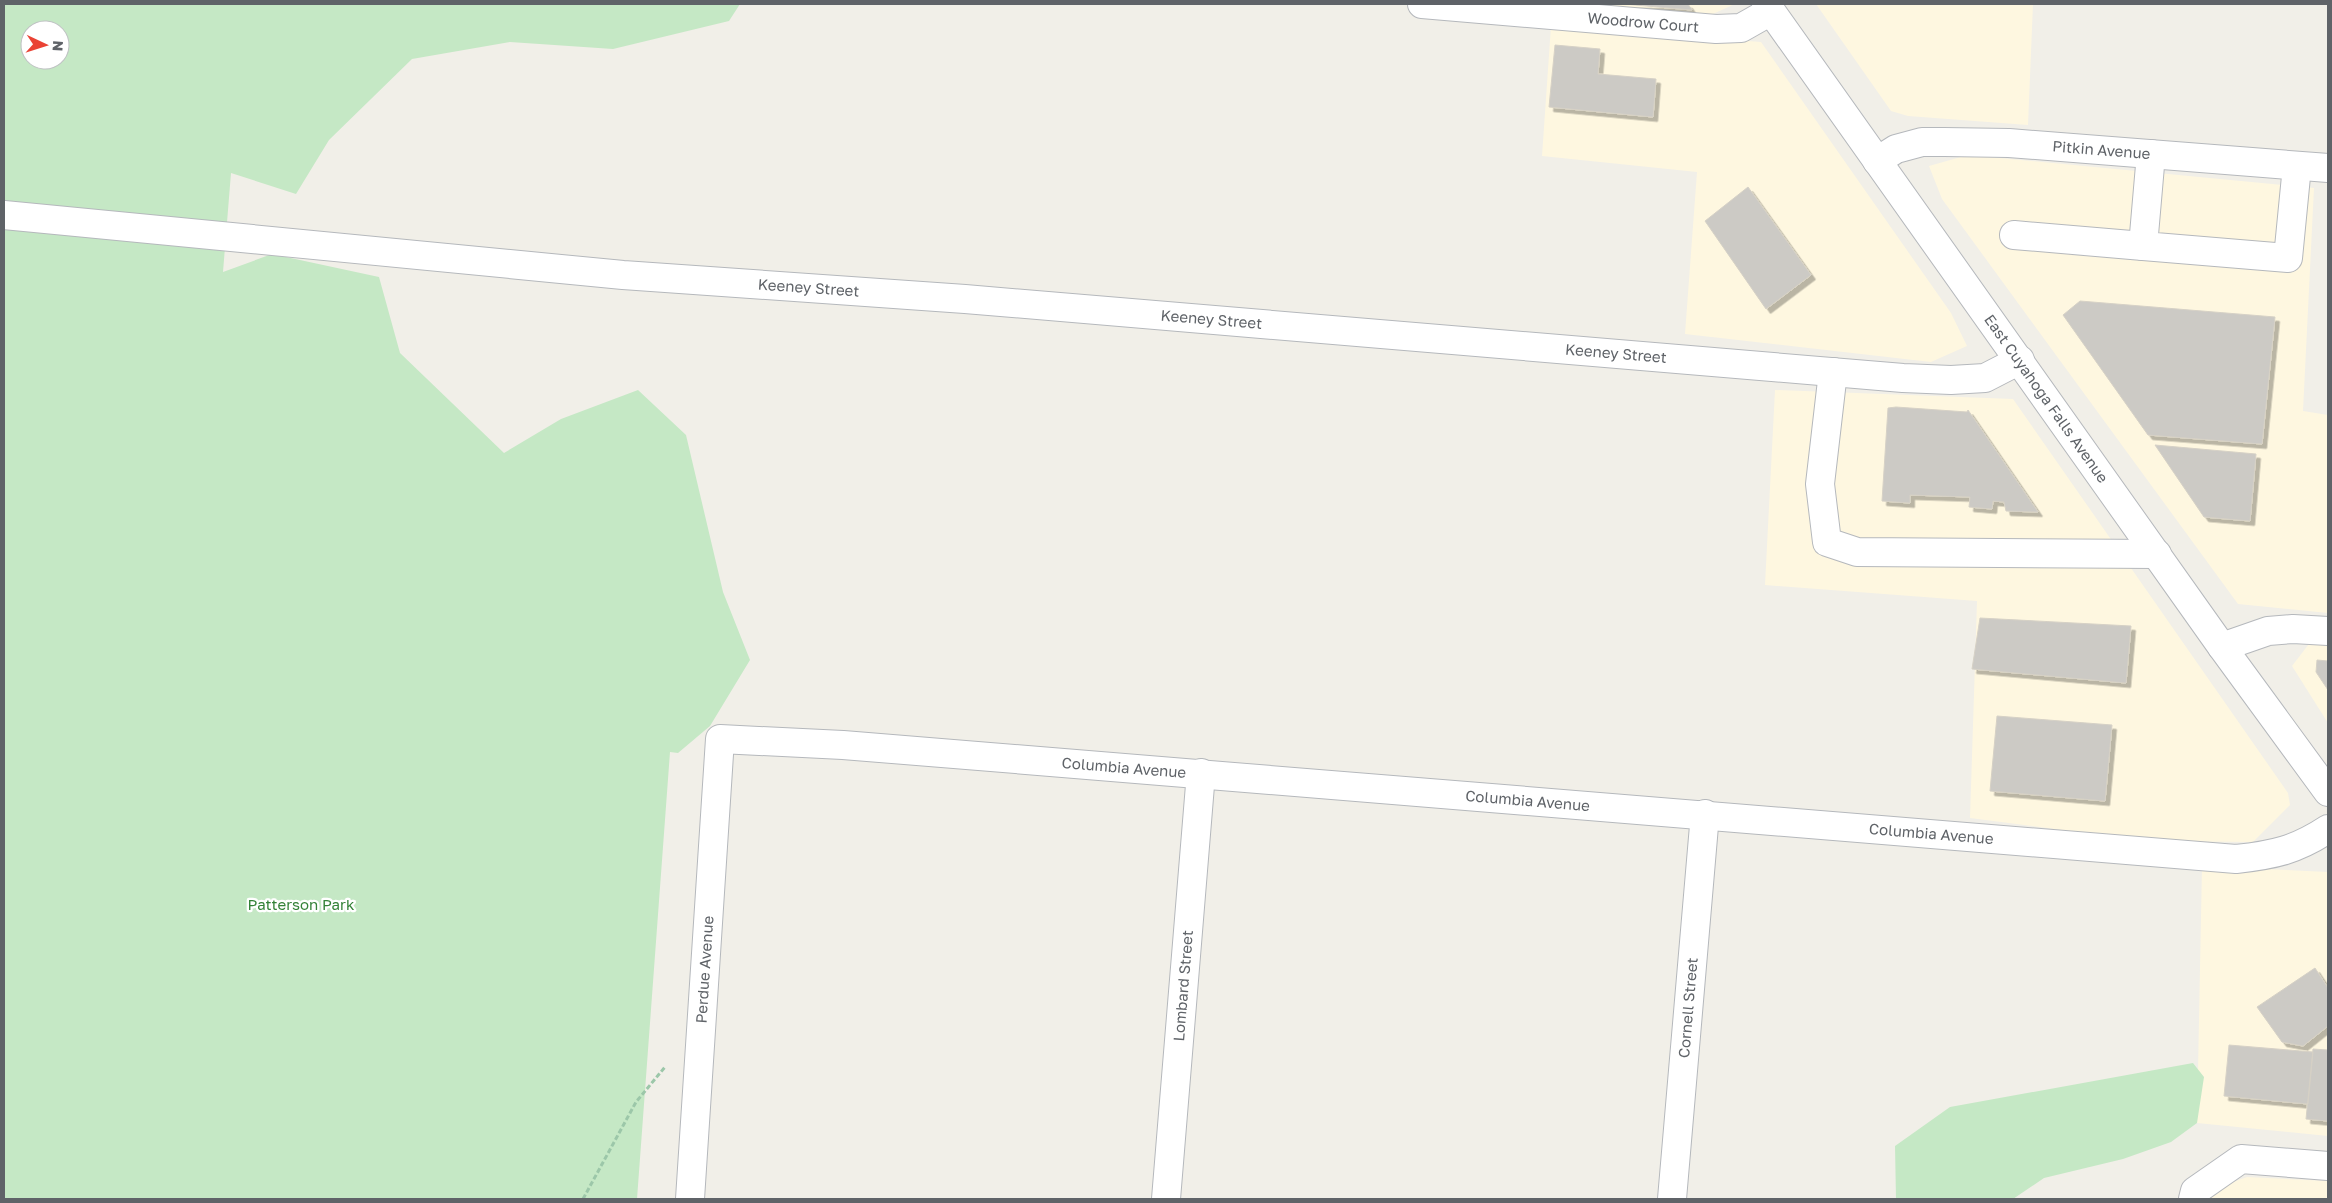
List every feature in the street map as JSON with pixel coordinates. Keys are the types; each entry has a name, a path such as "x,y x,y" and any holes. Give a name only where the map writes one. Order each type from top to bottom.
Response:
{"street":[{"name":"Woodrow Court","path":"1422,4 1716,29 1741,28 1768,7"},
{"name":"East Cuyahoga Falls Avenue","path":"1768,7 2222,647 2328,792"},
{"name":"Pitkin Avenue","path":"1877,161 1896,149 1922,142 2009,143 2328,168"},
{"path":"2143,246 2151,154"},
{"path":"2014,235 2288,258 2297,166"},
{"name":"Keeney Street","path":"4,215 623,275 964,299 1903,378 1985,378 2020,360"},
{"path":"1833,372 1820,484 1827,542 1857,552 2157,554"},
{"path":"2222,647 2268,631 2293,629 2328,631"},
{"name":"Columbia Avenue","path":"720,739 843,744 2236,859 2273,855 2287,851 2305,844 2328,829"},
{"name":"Perdue Avenue","path":"690,1199 720,739"},
{"name":"Lombard Street","path":"1166,1199 1201,773"},
{"name":"Cornell Street","path":"1672,1199 1705,814"},
{"path":"2194,1199 2195,1191 2240,1159 2328,1166"}],"path":[{"path":"583,1199 636,1102 664,1067 700,1059"}],"shaded area":[{"path":"1556,4 1735,4 1704,18"},
{"path":"1816,4 2033,4 2028,125 1908,116 1891,111"},
{"path":"1551,26 1761,42 1951,313 1967,346 1931,362 1685,334 1697,172 1542,156"},
{"path":"1968,155 2314,188 2303,411 2328,415 2328,613 2238,604 1942,199 1929,166"},
{"path":"1775,390 2013,399 2288,793 2290,805 2253,842 2146,841 1970,818 1977,601 1765,585"},
{"path":"2312,640 2328,640 2328,723 2292,666"},
{"path":"2202,866 2328,872 2328,1136 2197,1123"},
{"path":"2247,1177 2328,1181 2328,1199 2209,1199 2211,1190"}],"green space":[{"name":"Patterson Park","path":"4,4 740,4 729,21 613,49 510,42 412,59 329,140 296,194 231,173 223,272 272,254 379,277 400,353 504,453 561,419 638,390 686,435 723,592 750,660 710,726 678,753 670,752 637,1199 4,1199"},
{"path":"2193,1063 2204,1077 2197,1123 2171,1142 2123,1159 2044,1178 2013,1199 1896,1199 1895,1146 1950,1107"}],"building":[{"path":"1624,4 1688,4 1692,10"},
{"path":"1555,45 1600,49 1598,74 1656,79 1653,117 1549,107"},
{"path":"1748,187 1811,275 1766,309 1705,221"},
{"path":"2080,301 2275,317 2262,444 2148,435 2063,315"},
{"path":"1888,408 1967,412 1968,410 2038,512 2006,511 2004,502 1993,501 1992,509 1969,507 1970,497 1910,495 1910,503 1882,501"},
{"path":"2155,445 2256,454 2250,521 2204,517"},
{"path":"1980,618 2131,626 2126,683 1972,669"},
{"path":"2317,660 2328,661 2328,690 2316,672"},
{"path":"1997,716 2112,725 2105,801 1990,791"},
{"path":"2315,968 2328,988 2328,1026 2303,1046 2282,1042 2257,1007"},
{"path":"2229,1045 2313,1052 2308,1104 2224,1096"},
{"path":"2313,1049 2328,1050 2328,1121 2306,1119"}]}
